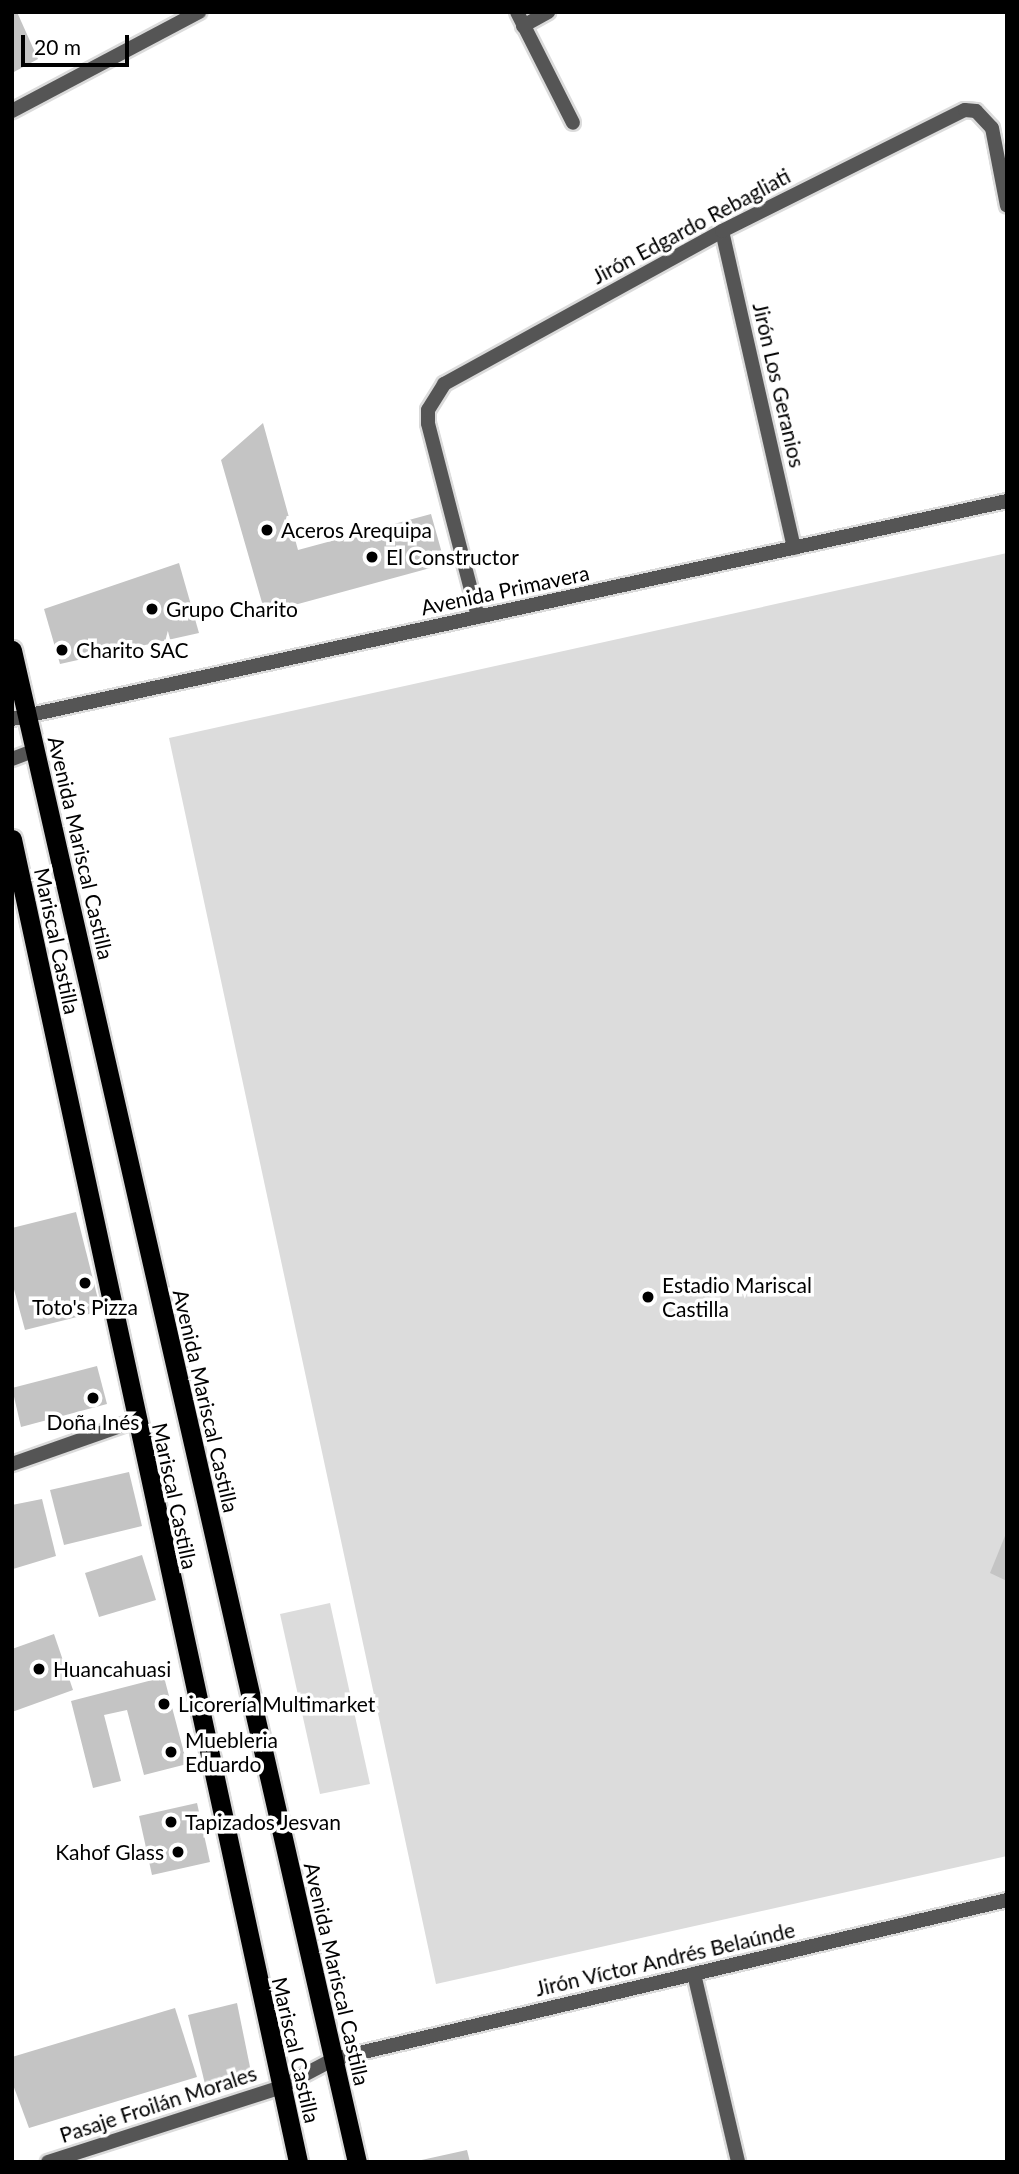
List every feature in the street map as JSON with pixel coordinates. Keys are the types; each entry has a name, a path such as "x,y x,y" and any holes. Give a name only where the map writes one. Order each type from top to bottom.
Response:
{"highway":[{"name":"Avenida Mariscal Castilla","path":"12,650 20,717 36,750 357,2162"},
{"name":"Mariscal Castilla","path":"12,839 135,1421 298,2162"}],"street":[{"path":"12,111 199,12"},
{"path":"548,12 520,19 573,123"},
{"name":"Jirón Edgardo Rebagliati","path":"478,617 428,423 435,396 444,384 722,231 951,115 976,111 992,128 1007,206"},
{"name":"Jirón Los Geranios","path":"722,231 794,548"},
{"name":"Avenida Primavera","path":"20,717 1007,501"},
{"path":"12,759 36,750"},
{"path":"12,1464 135,1421"},
{"name":"Jirón Víctor Andrés Belaúnde","path":"281,2087 334,2059 1007,1900"},
{"path":"694,1974 738,2162"},
{"name":"Pasaje Froilán Morales","path":"48,2162 281,2087"}],"shaded area":[{"name":"Estadio Mariscal Castilla","path":"1007,553 1007,1856 436,1984 169,738"},
{"path":"330,1603 370,1784 320,1794 280,1614"}],"building":[{"path":"12,12 17,12 38,59 12,73"},
{"path":"263,423 298,550 431,514 445,564 265,613 221,460"},
{"path":"179,563 199,633 60,664 44,609"},
{"path":"76,1212 101,1311 25,1330 12,1282 12,1228"},
{"path":"97,1366 107,1404 21,1427 12,1388"},
{"path":"129,1472 142,1526 64,1545 50,1490"},
{"path":"42,1499 56,1556 13,1569 12,1505"},
{"path":"1007,1531 1007,1581 990,1573"},
{"path":"142,1555 156,1600 99,1617 85,1573"},
{"name":"Huancahuasi","path":"54,1634 73,1690 12,1712 12,1649"},
{"path":"164,1677 187,1764 144,1775 127,1710 104,1715 121,1781 93,1788 71,1701"},
{"path":"197,1803 210,1862 152,1875 139,1816"},
{"path":"237,2003 251,2072 247,2079 206,2088 188,2015"},
{"path":"175,2008 197,2077 29,2128 12,2082 12,2057"},
{"path":"467,2150 470,2162 417,2162 417,2161"}],"place":[{"name":"Aceros Arequipa","path":"267,530"},
{"name":"El Constructor","path":"372,557"},
{"name":"Grupo Charito","path":"152,609"},
{"name":"Charito SAC","path":"62,650"},
{"name":"Toto's Pizza","path":"85,1283"},
{"name":"Estadio Mariscal Castilla","path":"648,1297"},
{"name":"Doña Inés","path":"93,1398"},
{"name":"Huancahuasi","path":"39,1669"},
{"name":"Licorería Multimarket","path":"164,1704"},
{"name":"Muebleria Eduardo","path":"171,1752"},
{"name":"Tapizados Jesvan","path":"171,1822"},
{"name":"Kahof Glass","path":"178,1852"}]}
